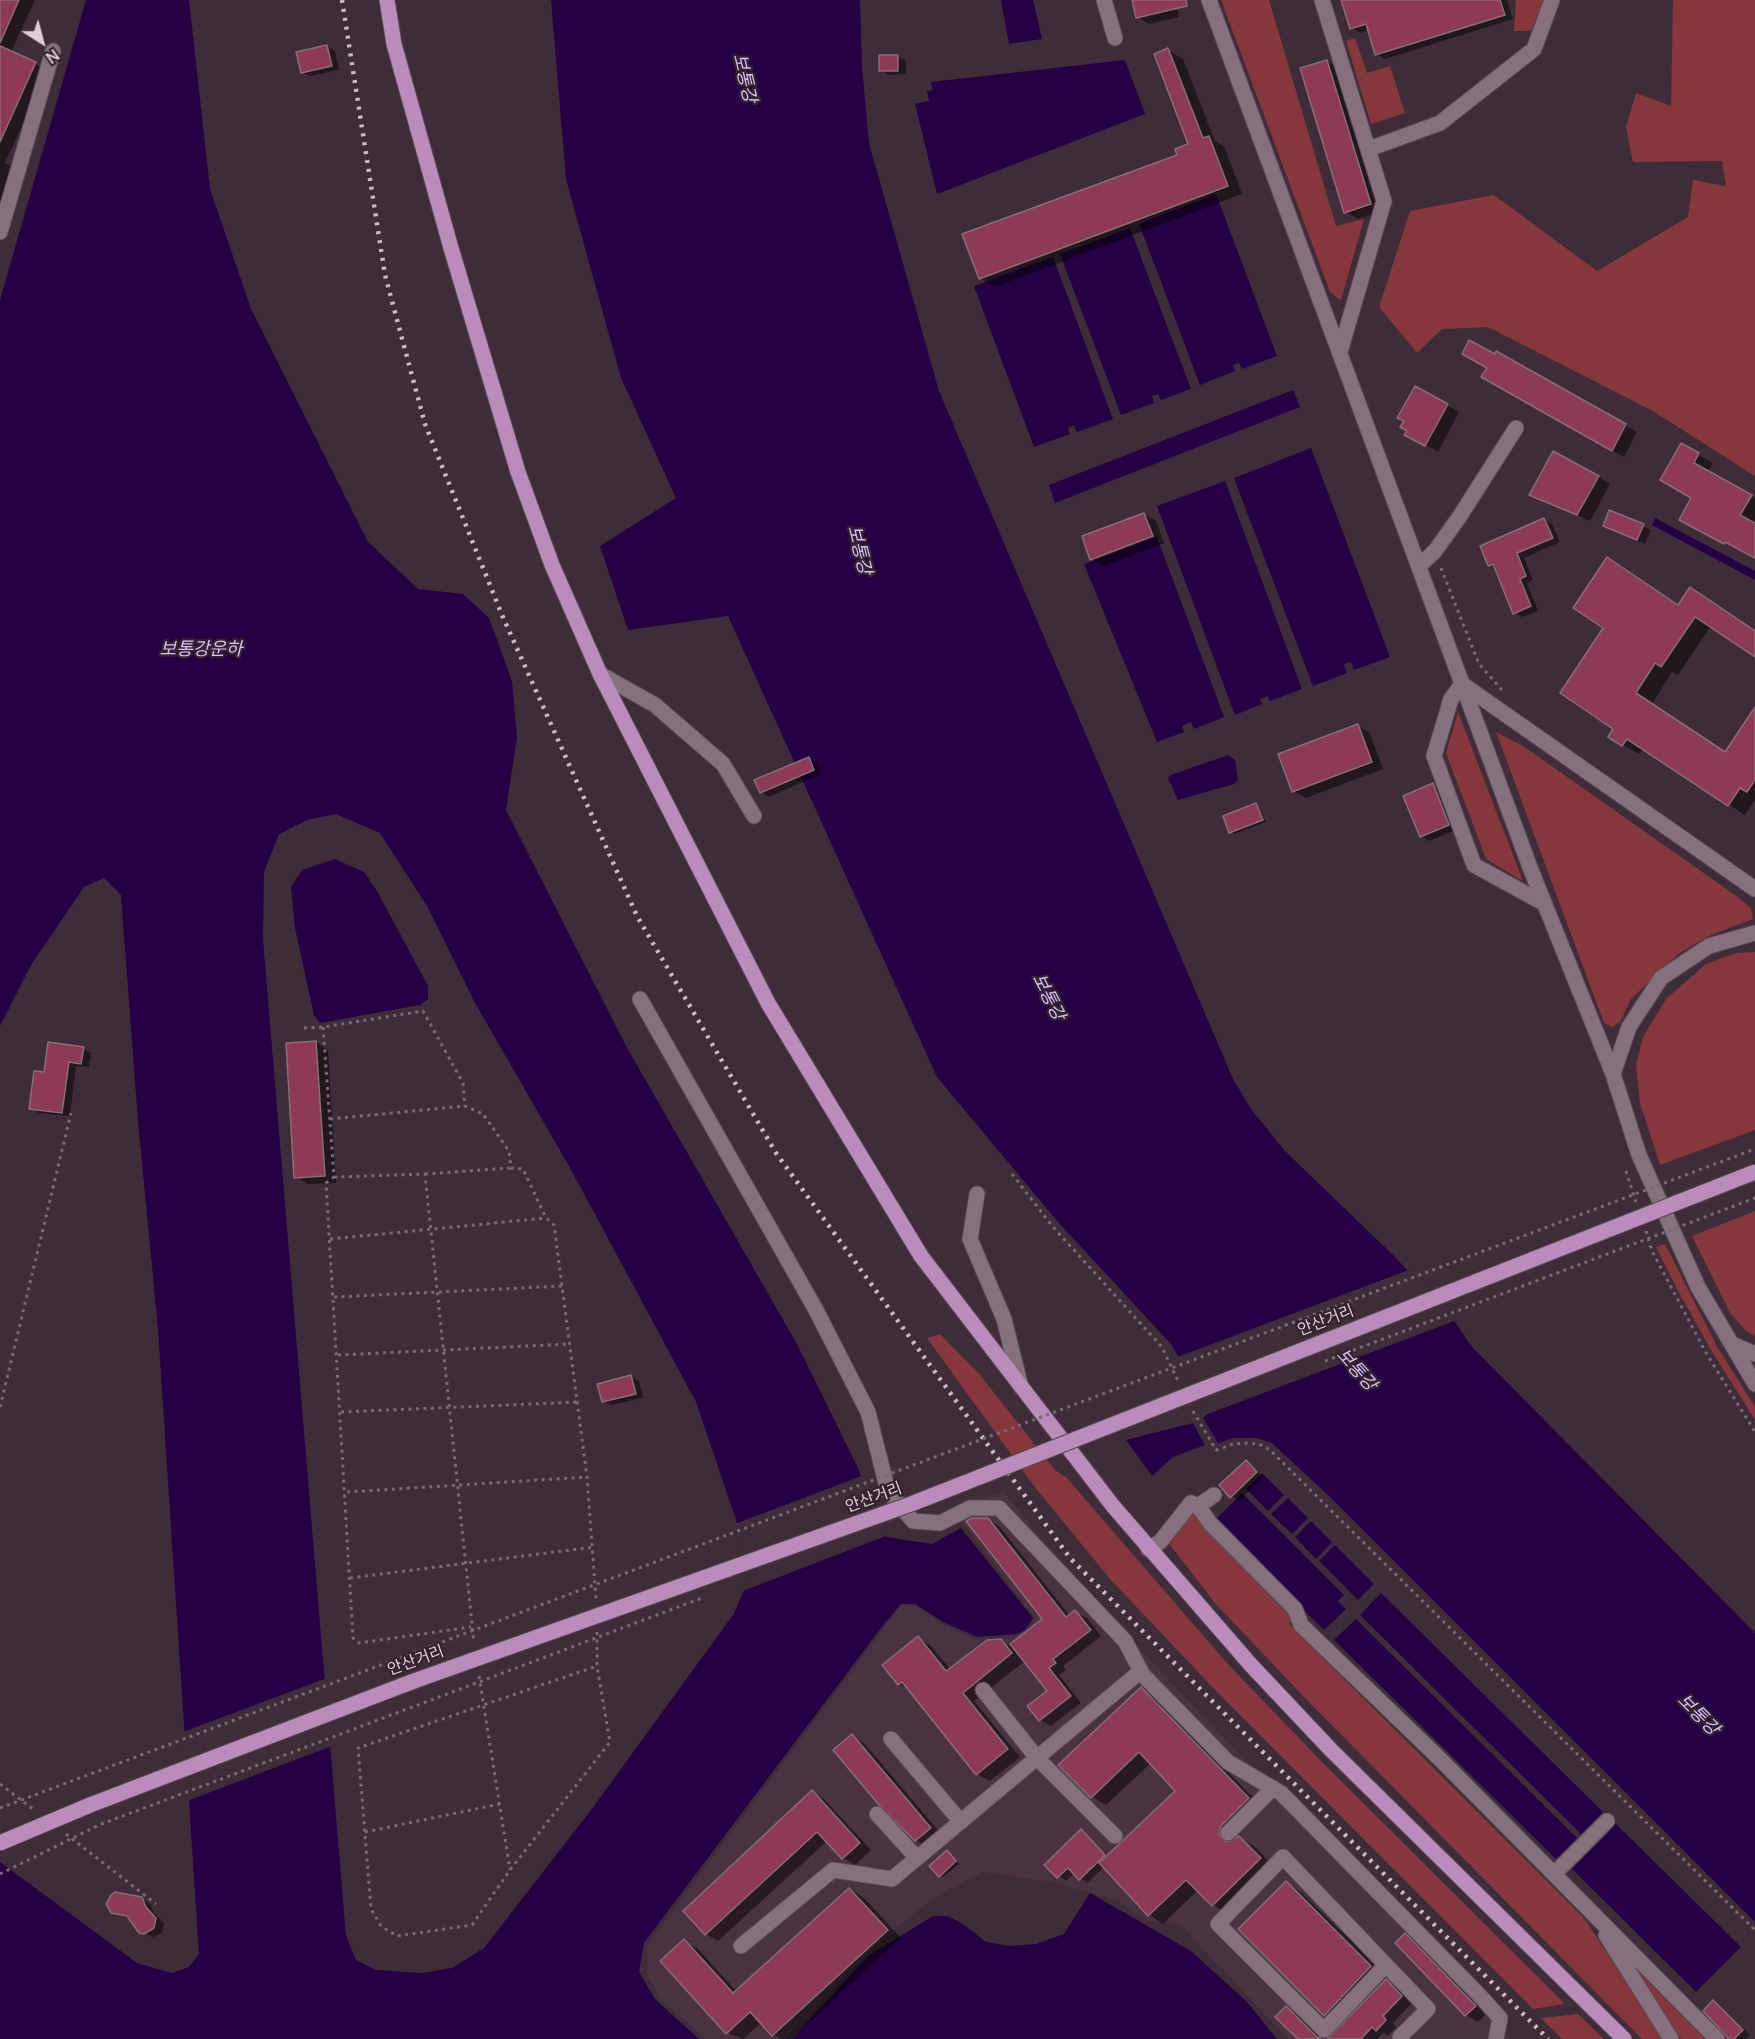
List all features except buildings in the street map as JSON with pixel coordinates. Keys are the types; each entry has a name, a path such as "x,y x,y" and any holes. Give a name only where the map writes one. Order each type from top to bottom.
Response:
{"main road":[{"path":"387,0 400,67 518,472 552,565 600,674 774,1014 921,1256 1022,1390 1148,1549 1331,1750 1624,2039"},
{"name":"안산거리","path":"0,1843 90,1804 414,1681 911,1504 1755,1172"}],"street":[{"path":"1104,0 1115,38"},
{"path":"1209,0 1462,684 1545,904 1613,1074 1640,1155 1679,1248 1755,1384"},
{"path":"1322,0 1384,201 1340,352"},
{"path":"1369,149 1440,123 1534,49 1552,0"},
{"path":"0,232 53,51"},
{"path":"1419,566 1435,551 1516,428"},
{"path":"600,674 655,705 723,764 754,816"},
{"path":"1462,684 1755,889"},
{"path":"1462,684 1451,699 1434,756 1474,865 1545,904"},
{"path":"1613,1074 1629,1027 1661,978 1709,946 1755,933"},
{"path":"640,999 816,1310 863,1402 888,1491 913,1521 940,1523 970,1508 999,1508 1125,1641 1143,1675 1228,1762 1281,1793 1500,2018 1495,2039"},
{"path":"977,1194 970,1239 1004,1319 1022,1390"},
{"path":"1732,1344 1755,1354"},
{"path":"1198,1506 1214,1495"},
{"path":"1148,1549 1160,1542 1191,1503 1198,1506 1210,1523 1295,1609 1301,1625 1554,1874 1717,2039"},
{"path":"741,1946 833,1870 892,1879 1136,1675 1143,1675"},
{"path":"983,1690 1037,1758 1115,1836"},
{"path":"891,1739 960,1822"},
{"path":"1228,1833 1273,1788"},
{"path":"877,1814 918,1858"},
{"path":"1554,1874 1607,1821"},
{"path":"1386,1965 1324,2030 1218,1924 1283,1857 1428,2008 1400,2037 1402,2039"},
{"path":"1597,1917 1671,2039"}],"path":[{"path":"1435,551 1479,664 1509,697"},
{"path":"304,1028 423,1011 463,1083 465,1106"},
{"path":"323,1027 334,1177"},
{"path":"330,1119 465,1106 483,1114 509,1152 511,1168"},
{"path":"0,1407 71,1113"},
{"path":"0,1808 1755,1149"},
{"path":"1638,1208 1624,1164 1629,1157 1640,1155"},
{"path":"471,1627 359,1643 353,1638 326,1183 334,1177 523,1169 546,1218 554,1225 587,1476 594,1547 596,1606"},
{"path":"425,1174 452,1409 471,1627 475,1649"},
{"path":"1012,1174 1053,1227 1162,1347 1182,1390"},
{"path":"330,1239 546,1218"},
{"path":"1645,1229 1652,1251 1705,1351 1755,1432"},
{"path":"334,1297 562,1286"},
{"path":"338,1355 570,1344"},
{"path":"341,1412 578,1402"},
{"path":"1192,1411 1216,1450 1233,1444 1246,1443 1259,1444 1270,1450 1755,1930"},
{"path":"346,1492 587,1476"},
{"path":"350,1578 594,1547"},
{"path":"596,1630 597,1666 610,1742 510,1870 472,1925 397,1935 381,1926 371,1909 358,1748 597,1666"},
{"path":"478,1671 510,1870"},
{"path":"0,1784 37,1812"},
{"path":"365,1832 500,1804"},
{"path":"64,1833 156,1904"}],"shaded area":[{"path":"1221,0 1269,0 1336,226 1364,219 1341,300 1330,292"},
{"path":"1516,0 1544,0 1531,31 1514,31"},
{"path":"1673,0 1755,0 1755,476 1653,411 1488,327 1442,329 1417,353 1379,307 1410,211 1494,195 1597,271 1688,217 1693,180 1726,186 1722,161 1633,162 1626,127 1636,93 1671,106"},
{"path":"1355,38 1367,73 1390,66 1405,113 1371,124 1346,41"},
{"path":"1458,712 1523,881 1486,859 1446,753"},
{"path":"1496,732 1523,746 1735,895 1751,908 1753,919 1711,935 1681,952 1631,999 1620,1022 1612,1027 1604,1023"},
{"path":"1755,952 1755,1130 1660,1165 1640,1103 1636,1065 1643,1037 1666,999 1706,964 1736,953"},
{"path":"1755,1211 1755,1336 1746,1331 1730,1313 1692,1236"},
{"path":"1665,1244 1718,1348 1755,1407 1755,1420 1711,1350 1676,1287 1656,1247"},
{"path":"940,1334 980,1375 1055,1470 1066,1477 1226,1662 1321,1761 1565,2004 1533,2009 1219,1694 1110,1579 1034,1486 927,1338"},
{"path":"1004,1492 1087,1595 1484,2007 1511,2039 1288,2039 1180,1924 1146,1921 1118,1901 1053,1882 982,1872 930,1900 869,1951 786,2039 706,2039 661,2000 647,1974 647,1946 901,1605 918,1607 942,1624 976,1640 1011,1638 1032,1626 1034,1617 958,1517 986,1497"},
{"path":"1194,1510 1295,1618 1289,1624 1584,1918 1663,2039 1642,2039 1303,1696 1215,1603 1167,1541"},
{"path":"1632,1965 1705,2039 1681,2039 1637,1977"},
{"path":"1578,2014 1604,2039 1562,2039 1541,2018"}],"water":[{"name":"보통강운하","path":"86,0 189,0 210,189 251,309 368,542 418,589 463,594 489,618 512,681 517,737 506,810 625,1044 798,1346 857,1466 886,1537 932,1544 961,1528 1033,1618 1025,1630 1017,1634 977,1637 943,1622 915,1604 901,1604 881,1628 644,1943 639,1972 655,1999 699,2039 0,2039 0,1862 137,1963 172,1973 189,1967 199,1954 158,1329 138,1121 121,895 104,878 84,887 31,965 0,1026 0,300","holes":["336,814 380,833 427,906 475,1003 569,1166 696,1402 753,1570 733,1615 594,1806 484,1948 452,1968 422,1973 376,1970 356,1960 346,1936 263,939 264,872 279,834 307,820"]},
{"name":"보통강","path":"551,0 860,0 862,67 869,143 939,391 1233,1079 1251,1109 1285,1151 1394,1256 1452,1318 1473,1348 1755,1633 1755,1922 1332,1499 1272,1443 1257,1438 1234,1438 1218,1443 1203,1418 1209,1412 1171,1344 1058,1222 937,1077 728,616 628,630 600,546 676,498 621,378 566,179"},
{"path":"1001,0 1033,0 1042,39 1009,44"},
{"path":"1125,60 1145,114 937,194 915,104 929,101 927,91 933,90 931,82"},
{"path":"1216,194 1277,356 1242,369 1239,363 1233,365 1235,371 1200,385 1139,224"},
{"path":"1130,228 1191,389 1161,400 1158,394 1152,396 1154,403 1121,415 1060,254"},
{"path":"1053,257 1113,419 1077,432 1074,425 1068,428 1070,434 1034,447 974,286"},
{"path":"1293,390 1300,407 1055,503 1049,485"},
{"path":"1311,448 1390,657 1354,670 1351,662 1344,664 1347,673 1313,686 1234,478"},
{"path":"1225,481 1302,689 1270,701 1268,696 1260,699 1262,704 1235,715 1157,506"},
{"path":"1655,518 1755,571 1755,580 1652,525"},
{"path":"1157,537 1224,717 1194,729 1191,722 1182,726 1184,732 1157,742 1084,564"},
{"path":"1228,755 1235,760 1238,780 1234,784 1178,800 1168,778 1171,775"},
{"path":"335,859 364,872 377,891 428,986 428,999 420,1005 320,1023 314,1015 295,928 291,887 302,870"},
{"path":"1193,1423 1205,1445 1173,1457 1152,1476 1126,1440"},
{"path":"1262,1473 1284,1495 1268,1511 1246,1489"},
{"path":"1242,1493 1344,1595 1338,1601 1346,1609 1324,1630 1216,1524 1215,1520"},
{"path":"1288,1498 1308,1518 1292,1534 1271,1514"},
{"path":"1311,1521 1332,1542 1316,1559 1295,1537"},
{"path":"1335,1545 1374,1584 1358,1600 1319,1561"},
{"path":"1381,1593 1603,1812 1581,1834 1360,1615"},
{"path":"1356,1619 1577,1838 1556,1859 1334,1640"},
{"path":"1616,1824 1741,1947 1696,1992 1572,1869"},
{"path":"1090,1893 1191,1951 1247,2002 1277,2039 792,2039 868,1956 933,1916 948,1916 963,1924 986,1942 1009,1946 1036,1944 1064,1934"}],"pier":[{"path":"1411,1269 1457,1320 1200,1417 1206,1412 1175,1358"},
{"path":"864,1475 888,1534 891,1534 740,1592 750,1570 735,1524"},
{"path":"327,1678 332,1746 187,1801 183,1732"}],"railway":[{"path":"342,0 385,275 425,424 502,615 637,916 776,1153 1070,1558 1548,2039"}]}
